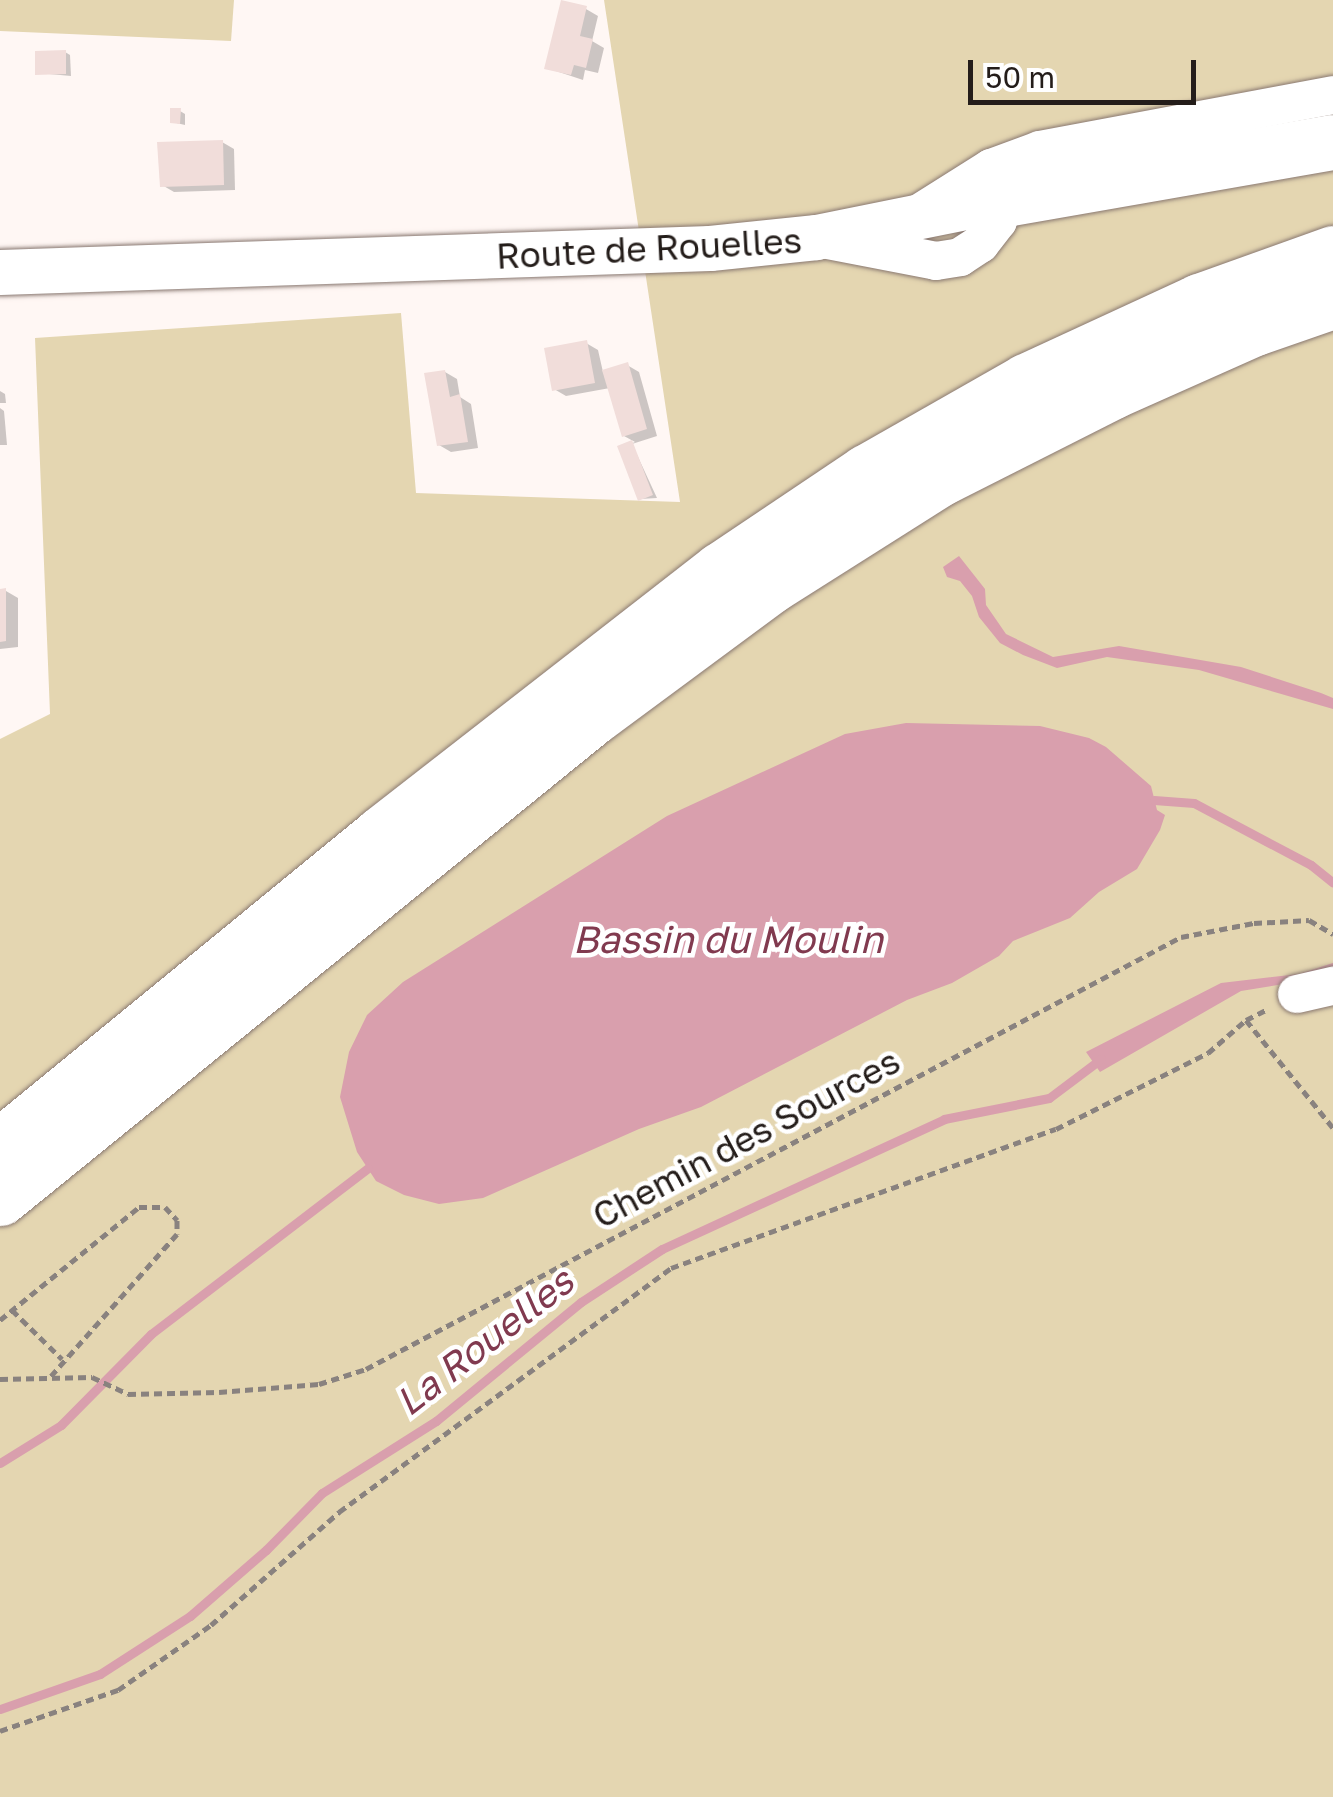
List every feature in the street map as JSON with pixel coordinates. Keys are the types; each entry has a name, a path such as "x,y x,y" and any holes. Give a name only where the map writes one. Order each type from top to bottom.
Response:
{"highway":[{"path":"993,184 1333,142"},
{"path":"0,1146 382,833 736,559 866,472 1026,381 1199,302 1333,253"},
{"path":"0,1198 578,730 770,586 941,478 1111,392 1255,328 1333,301"}],"street":[{"path":"816,238 912,218 993,184 1040,150 1333,95"},
{"name":"Route de Rouelles","path":"0,272 408,261 710,248 816,238 936,261 960,257 980,244 998,221 993,184"}],"path":[{"name":"Chemin des Sources","path":"0,1379 92,1378 128,1394 319,1384 366,1369 1181,937 1254,923 1309,920 1333,934"},
{"path":"0,1731 118,1690 196,1636 340,1512 671,1268 1056,1129 1208,1053 1246,1020 1315,990"},
{"path":"1246,1020 1333,1128"},
{"path":"0,1320 139,1207 165,1206 177,1220 177,1234 62,1359 51,1376"},
{"path":"12,1310 62,1359"}],"shaded area":[{"path":"0,0 234,0 231,41 0,31"},
{"path":"604,0 1333,0 1333,1797 0,1797 0,739 50,714 35,338 401,313 416,493 680,502"}],"water":[{"path":"959,556 985,589 986,605 1006,634 1053,657 1119,646 1241,667 1333,698 1333,709 1199,670 1107,657 1057,668 1023,655 1000,643 979,617 972,596 960,581 947,577 943,567"},
{"name":"Bassin du Moulin","path":"906,723 1040,726 1089,738 1106,747 1151,786 1157,810 1165,815 1160,830 1137,869 1099,892 1070,918 1013,941 999,956 952,983 907,1000 701,1107 639,1129 483,1198 439,1204 404,1195 376,1181 357,1152 340,1097 349,1052 367,1015 403,982 667,816 845,734"},
{"path":"1333,963 1333,976 1241,991 1100,1072 1086,1052 1221,983 1299,974"}],"building":[{"path":"561,0 587,6 580,36 593,39 586,68 574,65 571,75 544,69"},
{"path":"66,50 66,74 35,75 35,51"},
{"path":"170,108 181,108 180,124 170,123"},
{"path":"223,140 224,185 160,187 157,142"},
{"path":"587,340 595,383 552,391 544,348"},
{"path":"628,362 647,429 622,437 602,370"},
{"path":"445,370 450,397 460,394 468,442 437,446 424,373"},
{"path":"632,440 653,495 638,501 617,446"},
{"path":"6,588 6,641 0,642 0,589"}],"waterway":[{"path":"1154,800 1194,803 1311,865 1333,883"},
{"name":"La Rouelles","path":"0,1709 100,1674 190,1616 266,1550 322,1493 436,1421 581,1302 662,1249 944,1119 1049,1098 1101,1059"},
{"path":"0,1463 61,1425 151,1334 368,1168"}]}
